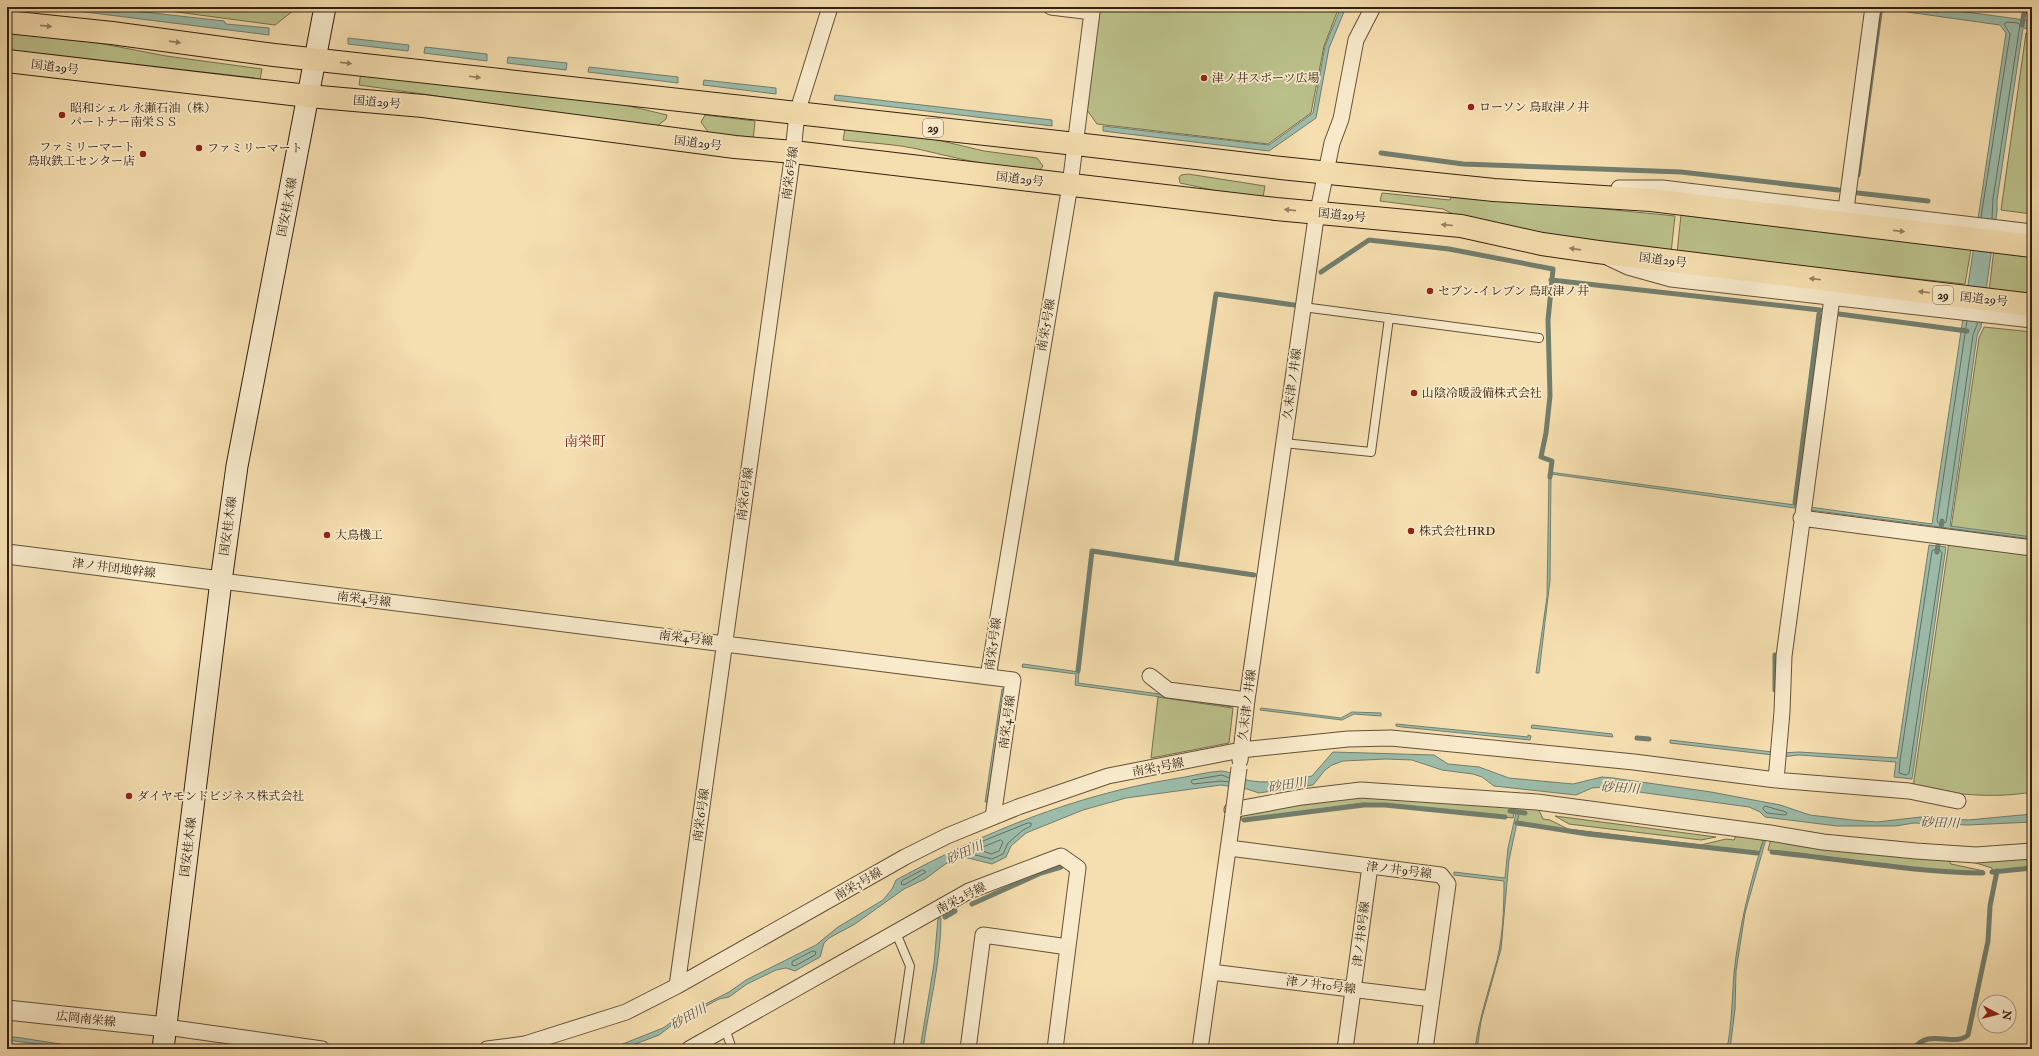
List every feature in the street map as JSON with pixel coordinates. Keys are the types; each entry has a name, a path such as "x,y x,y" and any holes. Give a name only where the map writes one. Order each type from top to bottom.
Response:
{"highway":[{"name":"29","path":"7,22 112,33 315,60 1326,172 1494,190 1651,200 2032,246"},
{"name":"国道29号","path":"7,62 308,96 423,106 728,146 793,152 1318,213 1461,226 1542,244 1598,252 2032,305"}],"main road":[{"name":"国安桂木線","path":"164,1038 220,581 237,466 325,7"}],"street":[{"name":"南栄6号線","path":"677,986 793,152 797,113 830,7"},
{"name":"南栄5号線","path":"988,677 1070,185 1092,12 1051,7"},
{"name":"久末津ノ井線","path":"1232,812 1303,307 1318,213 1332,143 1341,119 1356,40 1373,7"},
{"path":"1846,209 1874,7"},
{"path":"1494,190 1662,188 2032,232"},
{"path":"1598,252 1628,267 1671,279 2032,320"},
{"path":"1776,780 1782,712 1784,656 1801,518 1832,298"},
{"path":"1801,518 2032,548"},
{"name":"津ノ井団地幹線","path":"7,554 220,581"},
{"name":"南栄4号線","path":"220,581 1013,680 993,817"},
{"path":"1150,676 1168,690 1247,700"},
{"name":"南栄3号線","path":"487,1049 525,1044 626,1012 677,986 905,857 947,836 993,817 1108,776 1241,750 1348,739 1391,738 1634,762 1776,780 1909,791 1958,801"},
{"path":"1200,1049 1232,812 1302,797 1361,790 1537,802 1815,840 1916,851 1976,855 2032,851"},
{"name":"津ノ井9号線","path":"1228,848 1441,875 1448,884 1425,1049"},
{"name":"南栄2号線","path":"688,1049 969,891 1061,856 1078,868 1055,1049"},
{"name":"津ノ井8号線","path":"1345,1049 1370,866"},
{"path":"968,1049 983,935 1068,947"},
{"name":"津ノ井10号線","path":"1211,972 1432,999"},
{"name":"広岡南栄線","path":"7,1010 164,1038"},
{"path":"164,1038 322,1049"}],"lane":[{"path":"1303,307 1539,338"},
{"path":"1284,443 1371,452 1389,318"},
{"path":"896,933 910,966 898,1049"},
{"path":"725,1028 732,1049"}],"green space":[{"path":"139,7 298,7 275,25"},
{"name":"津ノ井スポーツ広場","path":"1099,7 1339,7 1324,46 1311,113 1268,144 1097,124 1087,110"},
{"path":"7,32 88,41 166,56 262,69 260,80 7,52"},
{"path":"2026,33 2032,34 2032,214 2001,210"},
{"path":"361,72 608,101 667,115 666,119 656,127 359,85"},
{"path":"705,115 755,121 753,141 711,136 701,122"},
{"path":"845,129 925,137 984,151 1037,158 1043,166 1040,170 1010,168 903,146 843,140"},
{"path":"1188,174 1265,186 1263,197 1217,191 1180,183 1179,178 1181,175"},
{"path":"1382,193 1450,200 1453,194 1675,216 1671,253 1552,236 1453,214 1443,209 1380,201"},
{"path":"1681,215 1971,249 1965,284 1677,253"},
{"path":"1994,249 2032,255 2032,295 1989,291"},
{"path":"1984,327 2032,332 2032,792 2002,795 1958,794 1913,787 1979,338"},
{"path":"1158,697 1233,708 1229,743 1151,758"},
{"path":"1365,795 1538,808 1543,819 1550,820 1568,829 1701,845 1726,839 1734,840 1736,836 1764,838 1759,853 1567,830 1517,822 1519,813 1514,812 1513,818 1437,809 1363,803 1241,820 1241,814 1253,811"},
{"path":"1555,816 1716,837 1701,840 1569,824"},
{"path":"1771,839 1948,859 1951,864 1984,871 1984,873 1952,872 1768,850"},
{"path":"2032,855 2032,867 1992,871 1992,868 1963,859"}],"water":[{"path":"45,7 99,7 224,21 226,24 269,28 269,35"},
{"path":"1341,7 1346,7 1329,48 1316,118 1269,151 1103,131 1103,126 1269,145 1313,113 1325,46"},
{"path":"1861,7 1930,7 2032,21 2032,29 2023,28 1997,200 1997,211 1981,327 1977,336 1950,526 2032,537 2032,539 1810,510 1810,507 1932,524 2006,33 2000,25 1886,9 1866,10"},
{"path":"348,38 409,45 408,51 348,44"},
{"path":"425,47 487,54 487,61 424,53"},
{"path":"508,57 567,63 566,70 507,63"},
{"path":"589,67 678,77 678,83 588,72"},
{"path":"704,80 776,88 776,94 703,85"},
{"path":"835,95 1052,120 1052,126 834,100"},
{"path":"1549,472 1795,505 1795,508 1551,474 1550,580 1539,673 1536,673 1547,597"},
{"path":"1929,545 1946,547 1912,779 1894,777 1896,762 1799,755 1781,757 1781,753 1799,752 1897,758"},
{"path":"1023,664 1079,672 1078,683 1234,704 1233,707 1075,685 1076,674 1022,667"},
{"path":"1002,689 1005,689 987,802 985,802"},
{"path":"1261,708 1341,718 1352,712 1381,713 1381,716 1354,714 1342,720 1260,710"},
{"path":"1396,724 1528,737 1528,735 1531,736 1530,740 1402,727 1396,726"},
{"path":"1532,725 1612,734 1613,737 1531,728"},
{"path":"1670,740 1773,752 1773,755 1670,743"},
{"name":"砂田川","path":"1333,752 1434,755 1448,764 1479,767 1509,778 1573,784 1602,777 1613,778 1711,792 1780,805 1810,815 1852,820 1877,822 1921,817 1968,820 2032,814 2032,822 1968,825 1914,823 1895,826 1837,826 1765,817 1760,812 1749,807 1602,787 1592,788 1576,795 1494,786 1482,777 1473,774 1442,770 1412,760 1386,759 1343,761 1332,765 1325,770 1313,785 1259,793 1247,789 1221,785 1126,798 1083,810 1026,833 1011,846 1006,857 992,864 964,857 954,859 925,879 904,889 855,924 829,938 824,943 820,957 795,971 786,968 776,970 747,984 729,997 719,999 676,1022 659,1035 622,1049 610,1049 663,1028 676,1019 729,992 746,980 816,945 838,927 883,900 892,889 896,880 962,847 1030,818 1100,795 1136,786 1203,773 1225,771 1248,780 1260,782 1282,781 1312,776"},
{"path":"1516,813 1519,813 1509,860 1501,949 1481,1021 1477,1049 1475,1049 1482,1015 1501,941 1504,881 1454,875 1454,872 1505,878 1508,848"},
{"path":"1764,838 1766,839 1745,913 1736,971 1735,1009 1730,1049 1727,1049 1731,1020 1734,973 1739,939 1750,888"},
{"path":"938,918 941,918 937,967 923,1049 920,1049 934,964"},
{"path":"15,1037 92,1049 76,1049 7,1040 7,1038"}],"waterway":[{"path":"2022,25 2025,7"},
{"path":"1858,175 1880,13"},
{"path":"1381,153 1463,164 1681,172 1838,190"},
{"path":"1858,193 1928,201"},
{"path":"1321,272 1369,240 1449,249 1553,269 1548,320 1550,396 1546,433 1541,457 1552,461 1550,477"},
{"path":"1551,280 1820,310"},
{"path":"1176,563 1216,294 1294,305"},
{"path":"1795,503 1819,314"},
{"path":"1839,314 1967,331"},
{"path":"1937,552 1942,521"},
{"path":"1078,671 1092,551 1254,575"},
{"path":"1775,655 1775,690"},
{"path":"1637,738 1649,739"},
{"path":"1244,820 1364,805 1385,805 1505,817"},
{"path":"1510,811 1525,813"},
{"path":"1517,823 1588,834 1757,853"},
{"path":"1772,852 1903,868 1983,873"},
{"path":"972,904 1041,873 1061,867"},
{"path":"1992,872 2032,868"},
{"path":"1914,1049 1926,1039 1934,1038 1956,1040 1968,1035 1988,941 1990,906 1997,871"},
{"path":"945,917 955,911"}],"place":[{"name":"津ノ井スポーツ広場","path":"1204,78"},
{"name":"ローソン 鳥取津ノ井","path":"1471,107"},
{"name":"昭和シェル 永瀬石油（株） パートナー南栄ＳＳ","path":"62,115"},
{"name":"ファミリーマート","path":"199,148"},
{"name":"ファミリーマート 鳥取鉄工センター店","path":"143,154"},
{"name":"セブン-イレブン 鳥取津ノ井","path":"1430,291"},
{"name":"山陰冷暖設備株式会社","path":"1414,393"},
{"name":"株式会社HRD","path":"1411,531"},
{"name":"大鳥機工","path":"327,535"},
{"name":"ダイヤモンドビジネス株式会社","path":"129,796"}],"district":[{"name":"南栄町","path":"585,441"}]}
